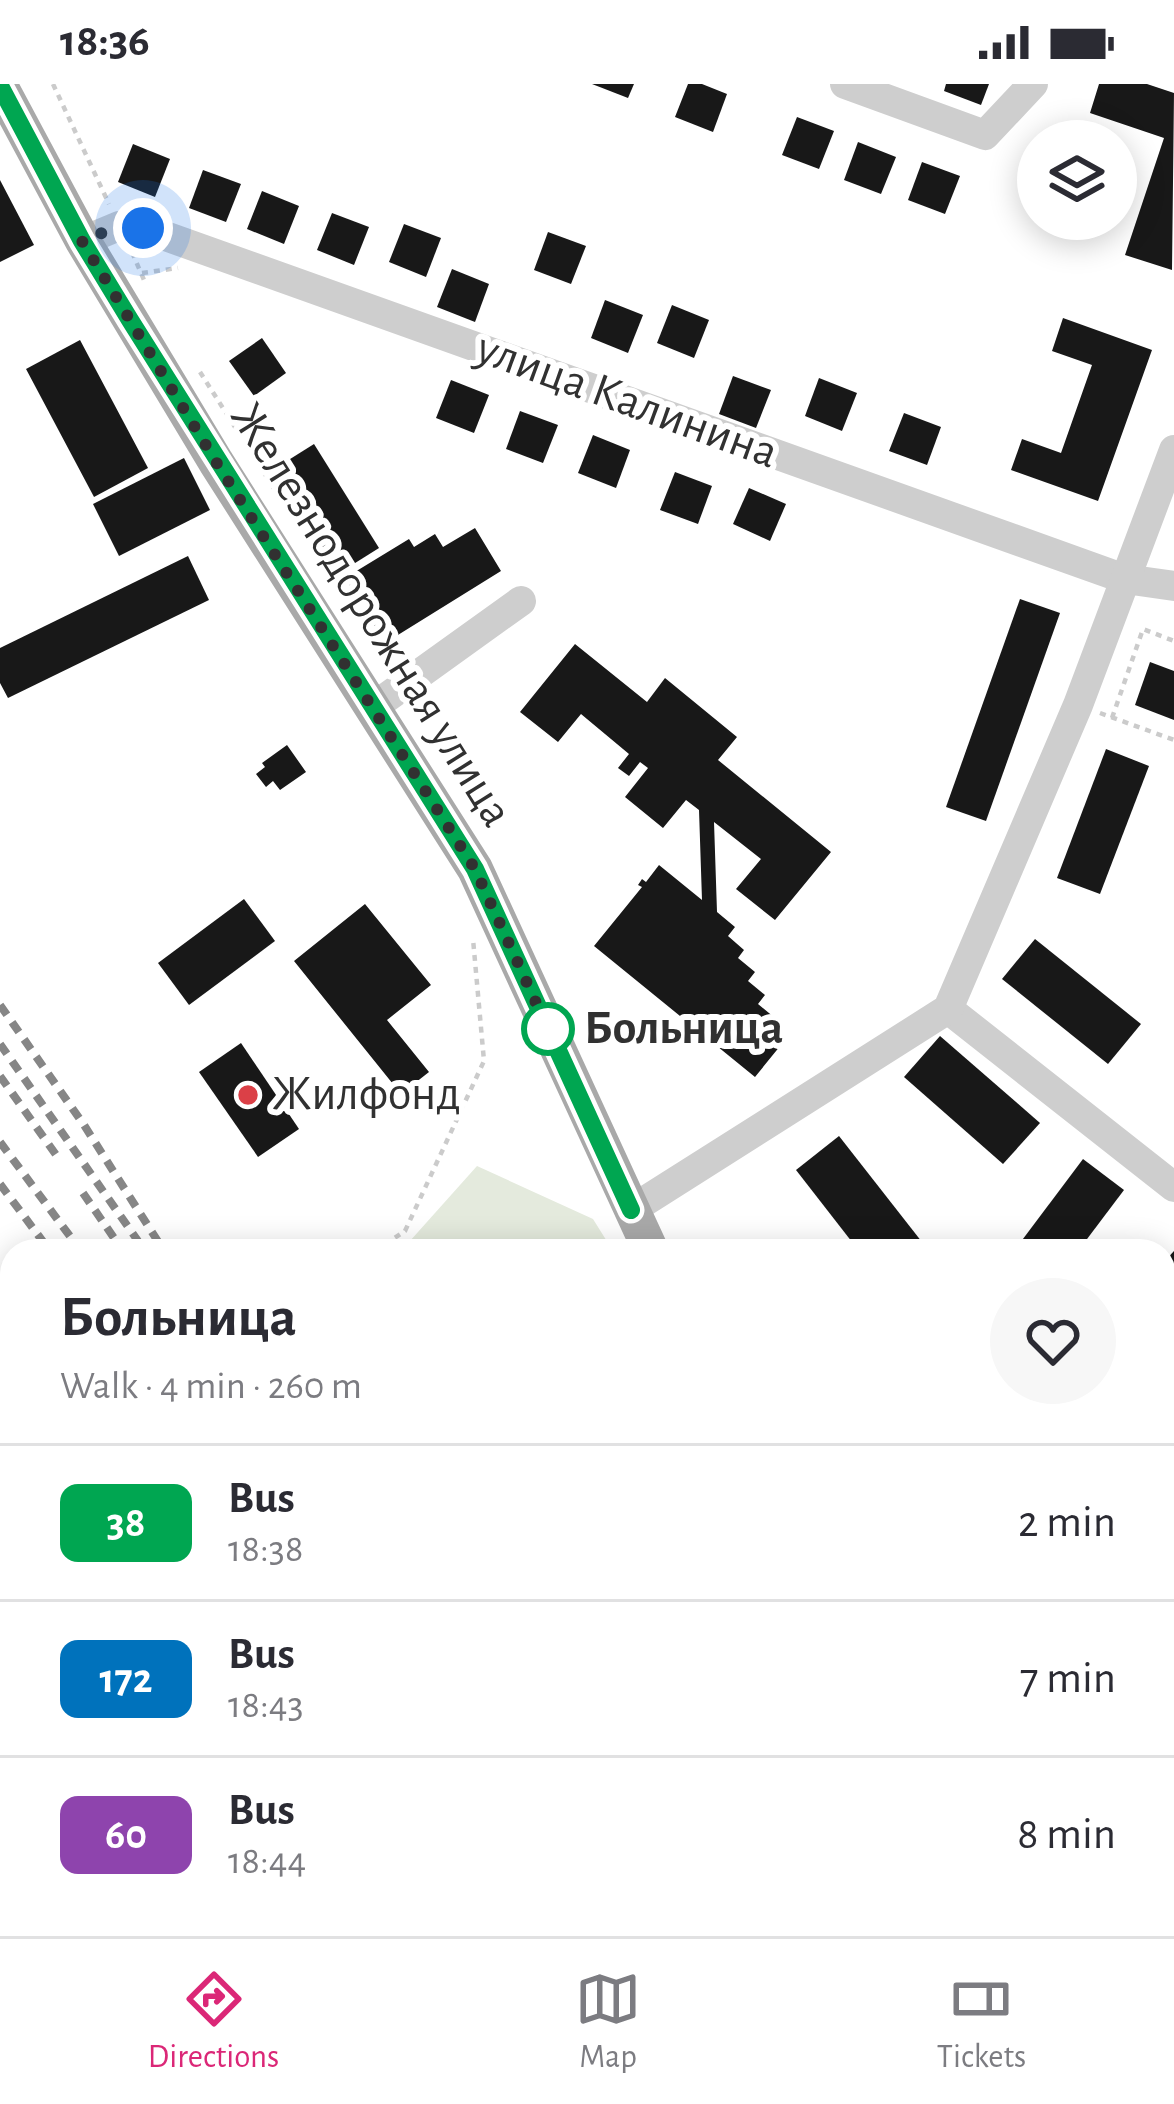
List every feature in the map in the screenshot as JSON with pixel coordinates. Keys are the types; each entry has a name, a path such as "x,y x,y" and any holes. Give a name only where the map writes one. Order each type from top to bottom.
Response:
{"main road":[{"name":"Железнодорожная улица","path":"0,86 82,241 475,869 645,1239"}],"street":[{"path":"845,84 985,135 1033,84"},
{"path":"82,241 119,226"},
{"name":"улица Калинина","path":"119,226 143,228 1125,579 1174,586"},
{"path":"631,1210 948,1010 1078,705 1174,450"},
{"path":"372,708 521,601"},
{"path":"948,1010 1174,1187"}],"path":[{"path":"53,84 146,284"},
{"path":"190,356 394,677"},
{"path":"1112,718 1143,629 1174,640"},
{"path":"1078,705 1174,740"},
{"path":"394,1239 405,1232 484,1060 471,922"}],"shaded area":[{"path":"477,1166 593,1219 606,1239 412,1239"}],"building":[{"path":"592,84 634,84 628,98"},
{"path":"688,84 727,94 713,132 675,117"},
{"path":"946,84 989,84 981,105 944,91"},
{"path":"1099,84 1147,84 1174,93 1172,270 1125,255 1130,240 1137,240 1137,219 1164,138 1137,129 1137,120 1111,120 1090,113"},
{"path":"797,117 834,131 819,169 782,155"},
{"path":"858,142 896,157 881,194 844,180"},
{"path":"133,144 170,159 155,197 118,182"},
{"path":"922,162 960,176 945,214 908,200"},
{"path":"203,170 241,184 226,222 189,208"},
{"path":"0,180 34,245 0,262"},
{"path":"262,191 299,206 284,244 247,229"},
{"path":"332,213 369,227 354,265 317,250"},
{"path":"404,224 441,238 426,277 389,262"},
{"path":"548,232 586,246 571,284 534,270"},
{"path":"452,269 489,284 475,322 437,307"},
{"path":"605,300 643,315 628,353 591,338"},
{"path":"672,305 709,320 694,358 657,343"},
{"path":"1063,318 1152,350 1098,501 1011,470 1022,439 1061,453 1092,365 1052,351"},
{"path":"262,338 286,373 254,396 229,361"},
{"path":"80,340 148,468 94,497 26,369"},
{"path":"733,376 771,390 756,428 719,414"},
{"path":"819,378 857,393 842,431 805,416"},
{"path":"451,380 489,395 474,433 436,418"},
{"path":"520,411 558,425 543,463 506,449"},
{"path":"904,413 941,427 927,465 889,451"},
{"path":"593,435 630,450 616,488 578,473"},
{"path":"314,444 379,548 336,575 271,471"},
{"path":"184,458 210,510 119,556 93,504"},
{"path":"675,472 712,486 698,524 660,510"},
{"path":"749,488 786,504 770,541 733,524"},
{"path":"475,528 501,571 385,643 345,578 409,539 414,547 435,534 443,547"},
{"path":"188,556 209,600 8,698 0,683 0,648"},
{"path":"1020,599 1060,613 986,821 946,807"},
{"path":"575,644 647,702 665,678 737,737 718,760 831,852 775,920 736,889 761,859 714,822 717,912 735,927 728,936 744,950 738,958 755,972 748,981 765,995 758,1004 775,1018 768,1027 785,1040 755,1077 594,946 642,887 638,885 642,879 646,882 659,865 702,900 699,810 686,800 663,828 625,797 648,768 640,762 629,776 618,768 629,754 581,714 558,742 520,712"},
{"path":"1150,662 1174,671 1174,720 1135,705"},
{"path":"287,745 306,772 280,790 273,781 266,787 256,774 265,767 262,763"},
{"path":"1106,749 1149,766 1100,894 1057,878"},
{"path":"244,899 275,941 189,1005 158,963"},
{"path":"365,904 431,985 387,1020 429,1072 401,1094 294,961"},
{"path":"1035,939 1141,1024 1108,1064 1002,979"},
{"path":"940,1036 1040,1123 1003,1164 904,1077"},
{"path":"241,1043 299,1129 258,1157 199,1072"},
{"path":"839,1136 920,1239 850,1239 796,1170"},
{"path":"1083,1159 1124,1190 1087,1239 1023,1239"}],"railway":[{"path":"0,1005 156,1239"},
{"path":"0,1044 137,1239"},
{"path":"0,1076 59,1159"},
{"path":"0,1142 72,1239"},
{"path":"0,1184 41,1239"},
{"path":"83,1193 115,1239"}],"bus line":[{"name":"38","path":"0,86 82,241 216,462 475,869 631,1210"}],"place":[{"name":"Больница","path":"548,1029"},
{"name":"Жилфонд","path":"248,1095"}],"route":[{"path":"143,228 119,226 82,241 216,462 475,869 548,1029"}]}
